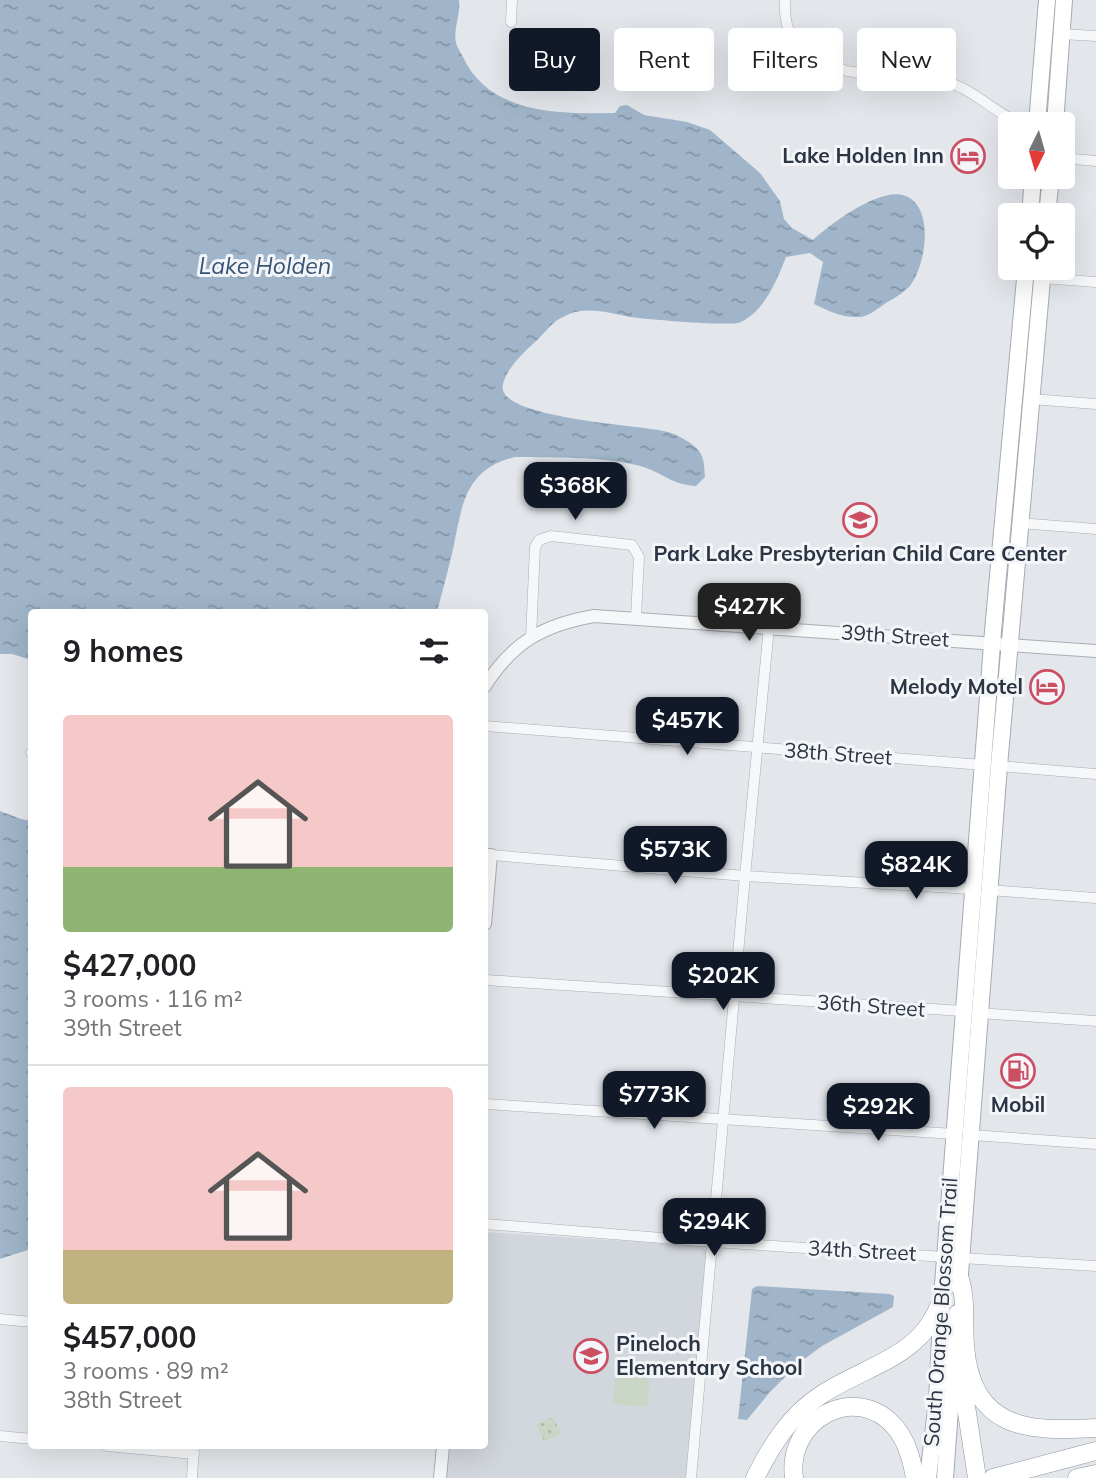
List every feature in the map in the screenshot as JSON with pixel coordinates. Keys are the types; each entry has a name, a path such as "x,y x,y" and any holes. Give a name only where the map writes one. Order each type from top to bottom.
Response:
{"highway":[{"path":"959,1276 965,1300 968,1362 975,1385 989,1407 1009,1422 1027,1428 1054,1431 1096,1428"},
{"path":"755,1478 773,1444 798,1414 821,1395 911,1345 950,1298"},
{"path":"950,1298 977,1478"},
{"path":"794,1478 794,1454 803,1433 822,1415 848,1408 874,1412 893,1426 906,1445 915,1478"},
{"path":"993,1478 1096,1451"},
{"path":"1077,1478 1096,1474"}],"main road":[{"path":"1038,112 1047,0"},
{"path":"1056,112 1064,0"},
{"name":"South Orange Blossom Trail","path":"991,766 992,643 1025,280"},
{"name":"South Orange Blossom Trail","path":"963,1135 991,766 1009,644 1041,280"},
{"path":"1016,373 1020,387 1031,399"},
{"name":"South Orange Blossom Trail","path":"945,1478 950,1298 965,1110 967,1055 962,1034 971,1012"},
{"name":"South Orange Blossom Trail","path":"928,1478 950,1298 959,1276 953,1257"}],"street":[{"path":"511,22 512,0"},
{"path":"785,0 785,17 790,36 815,59 838,70 858,74 936,79 974,93 1003,112"},
{"path":"1061,34 1096,36"},
{"path":"1075,159 1096,161"},
{"path":"1075,278 1096,282"},
{"path":"1031,399 1096,404"},
{"path":"1019,523 1096,529"},
{"path":"530,637 536,547 539,540 551,536 625,542 632,545 639,557 636,617"},
{"name":"39th Street","path":"488,682 511,652 530,637 552,626 594,616 1096,651"},
{"path":"691,1478 769,628"},
{"name":"38th Street","path":"488,726 1096,774"},
{"path":"488,855 745,876 1096,898"},
{"name":"36th Street","path":"488,980 1096,1021"},
{"path":"488,1104 724,1121 825,1124 1096,1144"},
{"name":"34th Street","path":"488,1224 712,1242 1096,1266"},
{"path":"0,1319 28,1322"},
{"path":"0,1436 28,1439"},
{"path":"172,1449 194,1450 192,1478"},
{"path":"440,1478 443,1449"}],"shaded area":[{"name":"Pineloch Elementary School","path":"488,1232 702,1246 705,1249 707,1252 687,1478 444,1478 446,1449 488,1449"}],"green space":[{"path":"616,1370 650,1372 647,1407 613,1404"},
{"path":"553,1417 561,1434 544,1441 536,1424"}],"water":[{"name":"Lake Holden","path":"0,0 459,0 455,32 457,45 475,76 490,90 528,107 550,111 615,113 620,106 627,105 644,115 687,122 710,130 760,173 780,201 784,219 792,228 813,240 843,216 883,196 906,196 921,212 925,238 915,278 906,290 868,315 841,315 814,304 823,262 810,253 786,257 763,302 741,322 721,324 669,321 606,312 575,312 557,320 526,351 505,378 503,384 506,396 521,405 545,413 654,429 681,437 699,451 703,460 705,477 696,486 625,463 594,459 515,457 484,471 467,494 438,609 28,609 28,659 12,654 0,654"},
{"path":"0,811 28,820 28,1250 0,1259"},
{"path":"757,1286 890,1294 894,1296 893,1307 822,1346 799,1363 747,1420 738,1419 752,1289"}],"place":[{"name":"Lake Holden Inn","path":"968,156"},
{"name":"Park Lake Presbyterian Child Care Center","path":"860,520"},
{"name":"Melody Motel","path":"1047,687"},
{"name":"Mobil","path":"1018,1071"},
{"name":"Pineloch Elementary School","path":"591,1356"}]}
